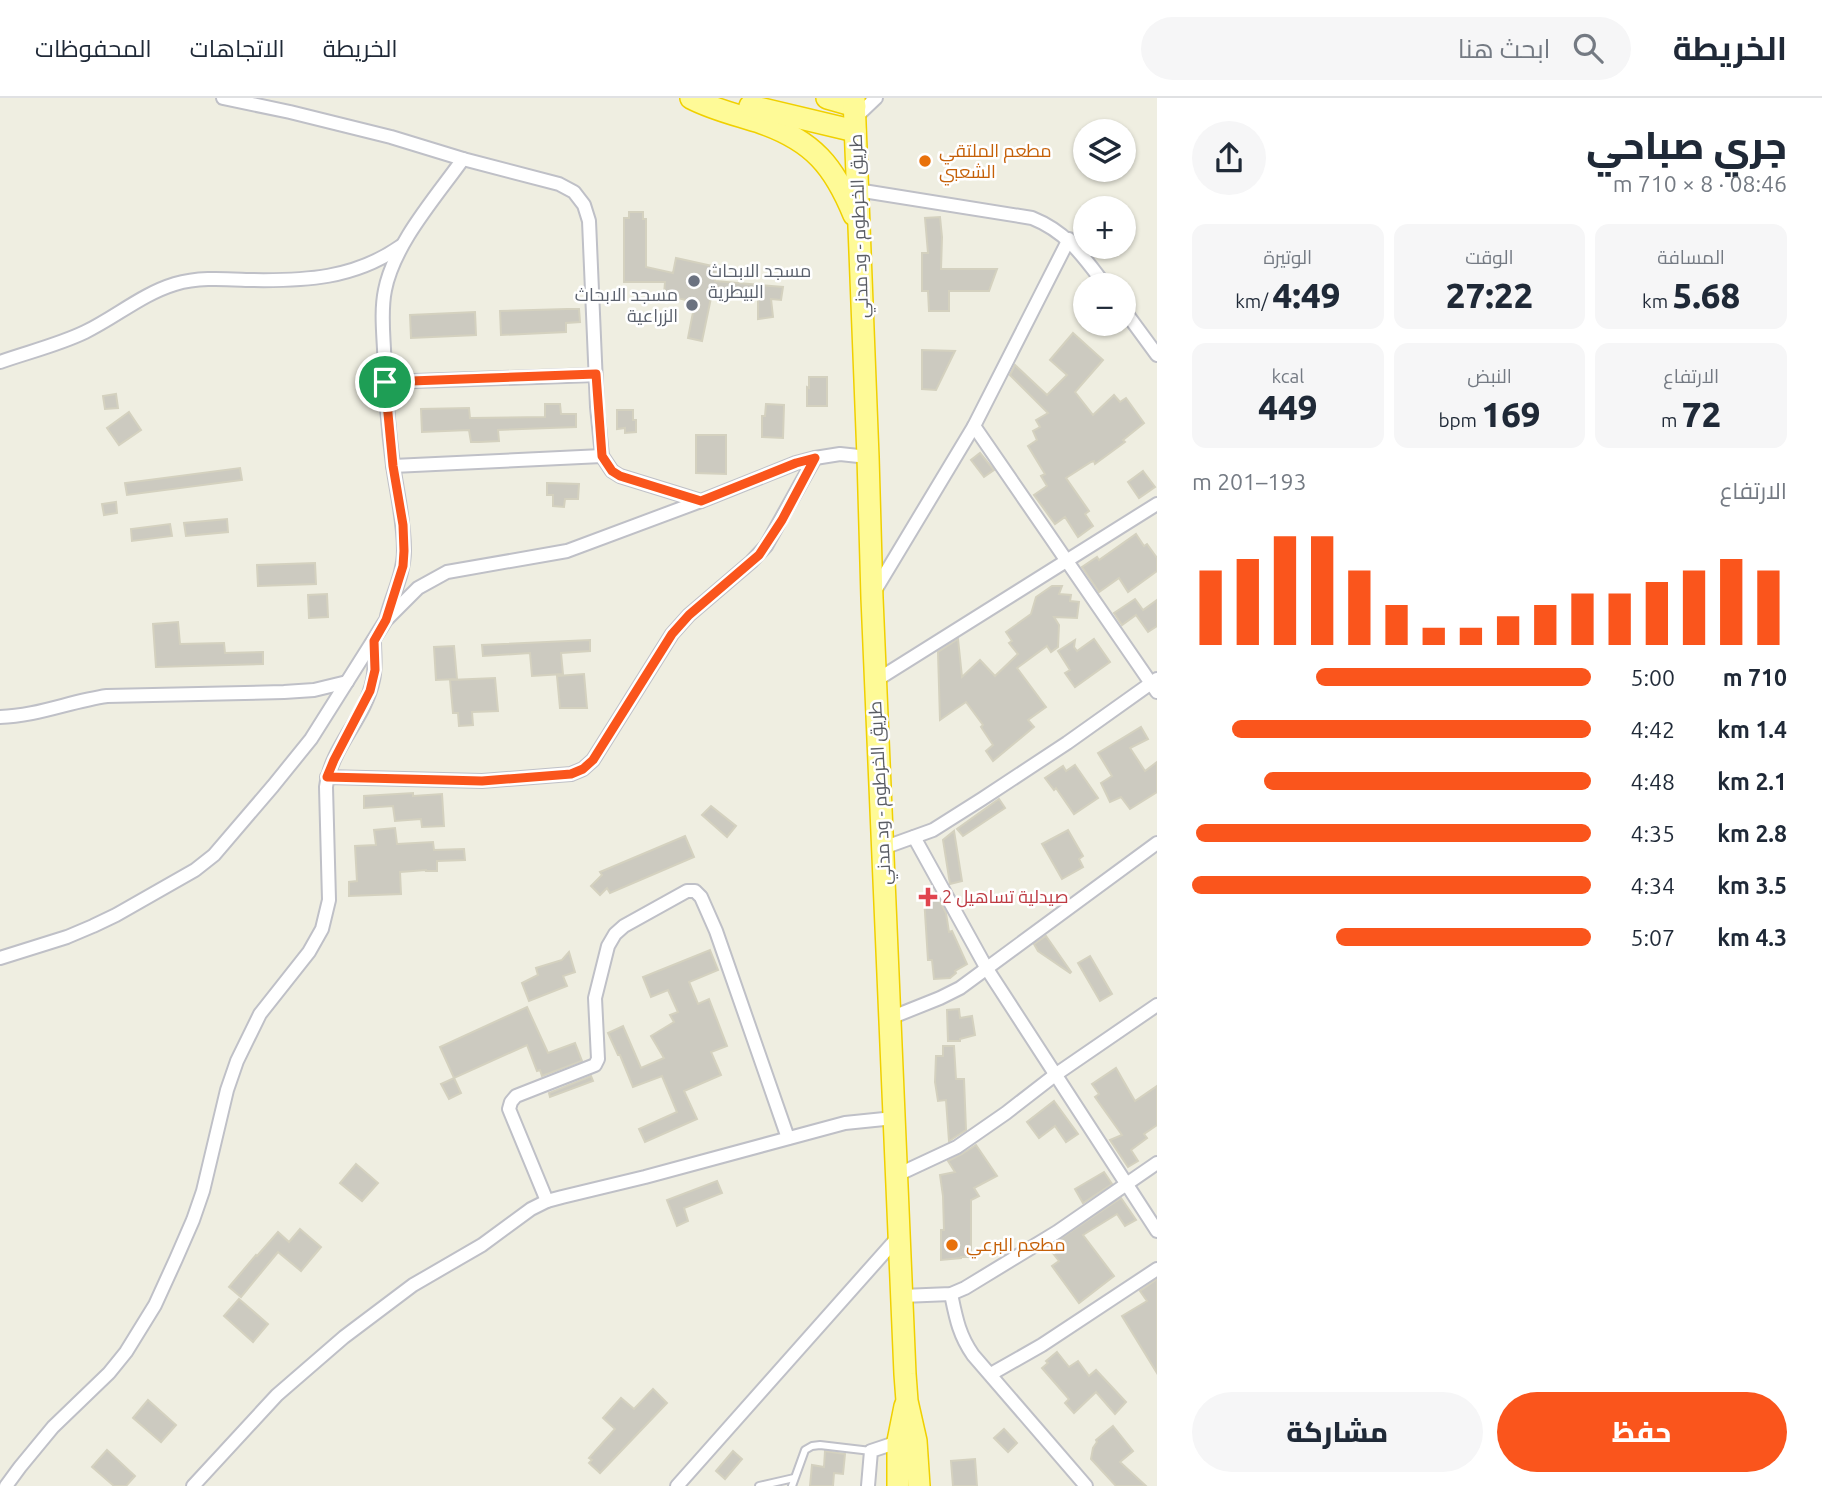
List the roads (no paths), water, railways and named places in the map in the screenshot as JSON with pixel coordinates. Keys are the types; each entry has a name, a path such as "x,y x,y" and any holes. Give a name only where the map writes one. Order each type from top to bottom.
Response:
{"highway":[{"path":"691,98 706,106 776,129 818,154 833,172 860,228"},
{"path":"717,98 855,113"},
{"path":"827,98 855,113"},
{"name":"طريق الخرطوم - ود مدني","path":"855,113 875,681 907,1441"},
{"path":"898,1486 907,1441"},
{"path":"907,1441 919,1486"}],"street":[{"path":"223,98 391,137 559,184 574,192 584,205 589,220 602,456 612,471 620,476 701,501"},
{"path":"855,113 876,98"},
{"path":"0,958 67,937 116,915 195,870 214,855 311,739 374,641 386,620 403,566 404,551 385,382 385,290 403,244 463,159"},
{"path":"857,190 1032,218 1051,226 1069,239 1096,273"},
{"path":"872,598 974,426 1069,239"},
{"path":"0,362 83,333 159,289 178,283 206,279 279,280 334,276 373,264 403,244"},
{"path":"1136,326 1157,355"},
{"path":"385,382 596,374"},
{"path":"883,848 933,830 1155,685 974,426"},
{"path":"386,620 418,588 447,572 568,551 796,463 840,454 868,457"},
{"path":"393,466 602,456"},
{"path":"327,777 482,781 571,774 583,769 593,760 672,634 689,615 766,546 815,458"},
{"path":"875,681 1157,505"},
{"path":"6,1486 53,1427 109,1373 126,1352 155,1305 203,1191 227,1090 237,1062 260,1014 309,952 322,929 329,901 327,777 370,691 375,670 374,641"},
{"path":"0,717 35,714 107,696 284,692 314,690 347,682"},
{"path":"914,837 987,969 1157,1231"},
{"path":"890,1018 960,988 1157,843"},
{"path":"547,1202 509,1109 511,1102 516,1096 595,1065 598,1059 595,998 608,946 624,926 687,891 695,891 701,897 716,931 788,1138"},
{"path":"897,1175 957,1147 1157,1005"},
{"path":"193,1486 277,1395 344,1337 413,1285 482,1245 531,1209 547,1202 845,1123 894,1118"},
{"path":"902,1296 951,1294 965,1289 1057,1232 1157,1163"},
{"path":"677,1486 899,1236"},
{"path":"991,1374 1052,1339 1157,1269"},
{"path":"951,1294 963,1341 1086,1486"},
{"path":"868,1486 871,1451 907,1441"}],"lane":[{"path":"760,1486 793,1482 805,1450 811,1446 871,1451"}],"place":[{"name":"مطعم الملتقي الشعبي","path":"925,161"},
{"name":"مسجد الابحاث البيطرية","path":"694,281"},
{"name":"مسجد الابحاث الزراعية","path":"692,305"},
{"name":"صيدلية تساهيل 2","path":"928,897"},
{"name":"مطعم البرعي","path":"952,1245"}]}
